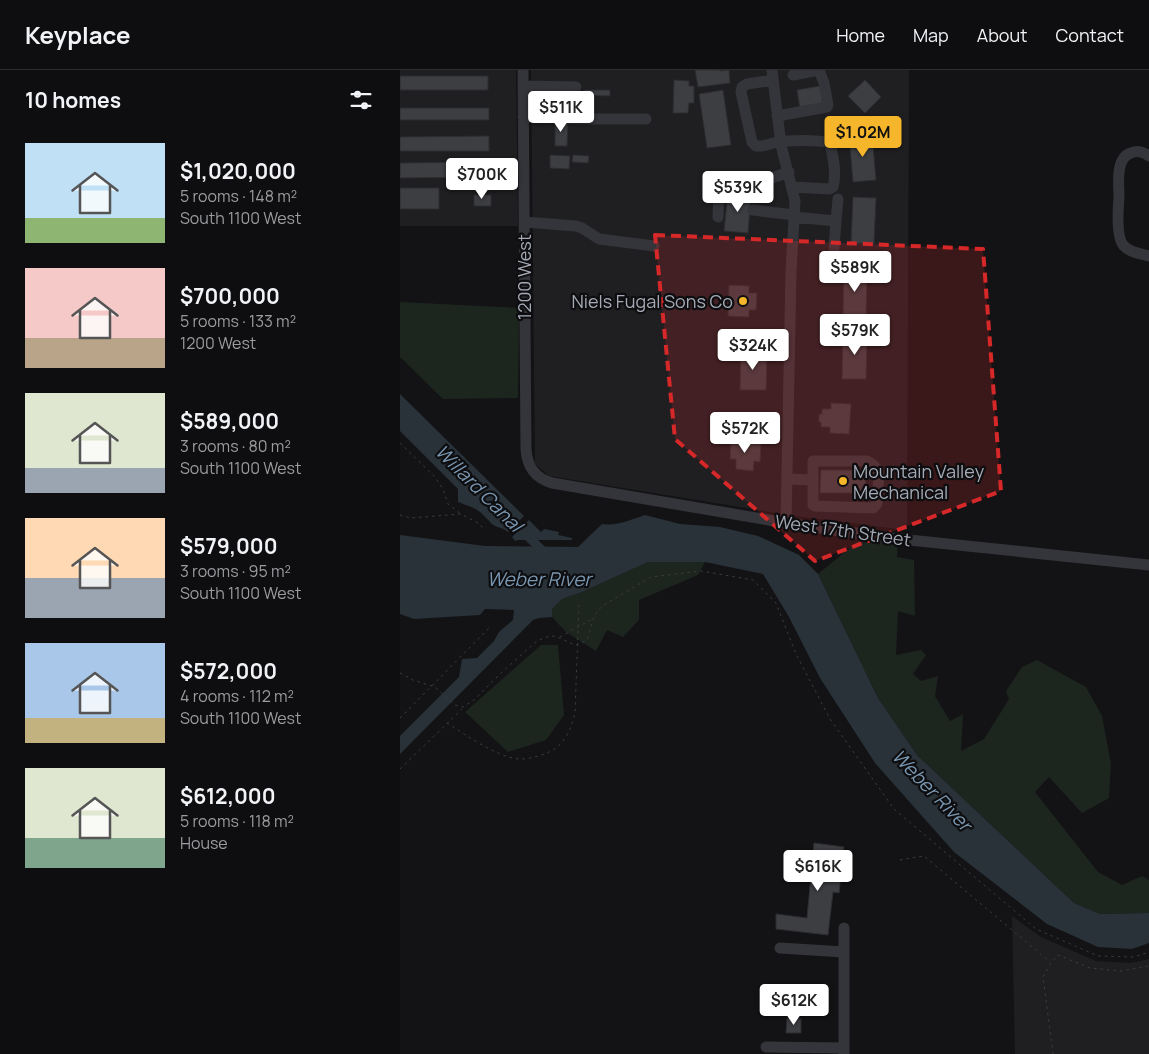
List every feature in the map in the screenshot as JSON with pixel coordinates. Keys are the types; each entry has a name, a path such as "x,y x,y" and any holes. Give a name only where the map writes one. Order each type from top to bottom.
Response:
{"street":[{"name":"1200 West","path":"522,70 526,457 530,468 540,478"},
{"path":"777,116 827,107 828,105 824,83 819,70 793,75"},
{"path":"786,523 790,272 795,201 780,141 772,75 742,87 741,92 752,142 756,146 766,147 780,141 818,140 830,143 835,182 833,187 829,189 793,187"},
{"path":"523,86 576,87"},
{"path":"523,117 646,118"},
{"path":"1149,156 1137,151 1126,155 1122,161 1119,170 1118,218 1122,245 1127,249 1149,256"},
{"path":"718,217 719,191 726,180 731,178 770,179 789,172"},
{"path":"834,248 838,199"},
{"path":"753,210 836,221"},
{"path":"524,222 576,226 599,239 654,246"},
{"path":"813,461 867,461 877,468 878,504 873,508 815,506 813,505 813,480 813,461"},
{"name":"West 17th Street","path":"540,478 552,483 786,523 890,538 1149,565"},
{"path":"787,479 813,480"},
{"path":"766,1047 844,1051 844,928"},
{"path":"780,948 844,952"}],"path":[{"path":"400,443 435,477 443,490 448,504 478,523 485,530"},
{"path":"400,515 411,518 461,514"},
{"path":"560,637 572,644 586,641 594,618 605,603 656,576 701,571 753,580 776,603 796,654 830,719 894,809 1036,929 1098,956 1134,957 1149,952"},
{"path":"447,723 508,756 519,759 550,752 560,744 568,735 575,713 579,602"},
{"path":"400,769 463,707 474,700 533,644 546,637 560,637 594,618"},
{"path":"400,718 489,628"},
{"path":"400,673 438,689 455,705 463,707"},
{"path":"900,860 924,856 1051,963"},
{"path":"1053,1054 1042,977 1058,956 1090,968 1121,971 1149,966"}],"highlighted area":[{"path":"655,235 983,249 1001,491 815,561 675,439"}],"shaded area":[{"path":"400,70 516,70 518,226 400,226"},
{"path":"531,70 909,70 907,530 795,516 549,476 535,464"},
{"path":"400,302 519,308 518,398 443,399 400,357"},
{"path":"862,538 898,543 897,557 914,560 915,616 898,611 896,655 921,650 926,655 913,674 921,681 938,676 935,696 950,721 963,714 961,751 984,739 1009,699 1006,691 1022,667 1037,660 1086,687 1102,716 1111,764 1109,798 1082,813 1049,777 1035,792 1098,872 1122,885 1142,876 1149,880 1149,913 1100,914 1074,903 917,755 878,698 818,574"},
{"path":"648,562 705,562 698,575 639,600 639,620 623,637 607,630 596,651 566,632 552,617 551,609 562,599"},
{"path":"541,645 558,645 564,715 546,740 508,752 465,712"},
{"path":"1012,916 1041,937 1096,961 1131,963 1149,959 1149,1054 1015,1054"}],"water":[{"path":"400,394 524,516 508,532 493,525 476,509 458,502 458,489 400,431"},
{"name":"Weber River","path":"645,515 680,524 720,527 758,536 799,555 818,574 878,698 917,755 1074,903 1100,914 1149,913 1149,943 1132,949 1098,947 1047,924 954,852 875,763 820,678 789,617 763,574 705,562 648,562 562,599 552,609 552,617 533,620 400,754 400,736 459,677 462,659 477,658 494,641 499,632 513,620 514,610 485,609 480,615 414,619 400,614 400,535 485,546 578,547 602,524 629,521"},
{"path":"529,520 541,532 544,529 559,532 558,535 572,538 572,540 515,541 512,537"}],"building":[{"path":"695,70 729,70 730,83 698,87"},
{"path":"400,76 488,76 488,90 400,90"},
{"path":"674,80 689,81 689,86 694,86 694,103 689,103 688,113 673,113"},
{"path":"865,80 881,97 865,113 848,96"},
{"path":"820,86 823,106 800,109 797,90"},
{"path":"584,90 610,90 610,96 584,95"},
{"path":"723,90 731,145 707,148 699,94"},
{"path":"545,92 557,92 557,105 564,105 564,112 545,112"},
{"path":"575,101 582,101 582,114 567,114 567,105 575,104"},
{"path":"400,108 489,108 489,120 400,120"},
{"path":"555,121 568,121 567,146 555,146"},
{"path":"872,134 876,180 853,182 849,136"},
{"path":"489,136 489,151 400,151 400,137"},
{"path":"550,155 570,156 569,169 550,168"},
{"path":"573,155 589,156 588,163 572,162"},
{"path":"489,162 489,177 400,178 400,163"},
{"path":"400,188 439,188 439,209 400,209"},
{"path":"728,192 751,194 748,233 724,231"},
{"path":"474,195 491,195 491,206 474,206"},
{"path":"853,197 876,198 874,244 851,243"},
{"path":"844,270 867,270 866,317 843,316"},
{"name":"Niels Fugal Sons Co","path":"729,285 749,286 749,293 757,293 756,310 749,310 749,317 728,316"},
{"path":"843,334 867,334 866,379 842,379"},
{"path":"741,351 767,352 766,390 740,390"},
{"path":"831,403 851,404 849,434 830,433 830,427 821,427 819,414 822,414 822,409 831,409"},
{"path":"731,440 761,442 760,462 754,461 753,471 736,469 736,459 730,459"},
{"name":"Mountain Valley Mechanical","path":"821,470 866,470 865,493 820,493"},
{"path":"814,843 844,847 839,893 833,892 828,935 776,929 776,914 807,918"},
{"path":"787,1018 801,1019 801,1033 786,1033"}],"waterway":[{"name":"Willard Canal","path":"508,517 547,555"}],"place":[{"name":"Niels Fugal Sons Co","path":"743,301"},
{"name":"Mountain Valley Mechanical","path":"843,481"}]}
